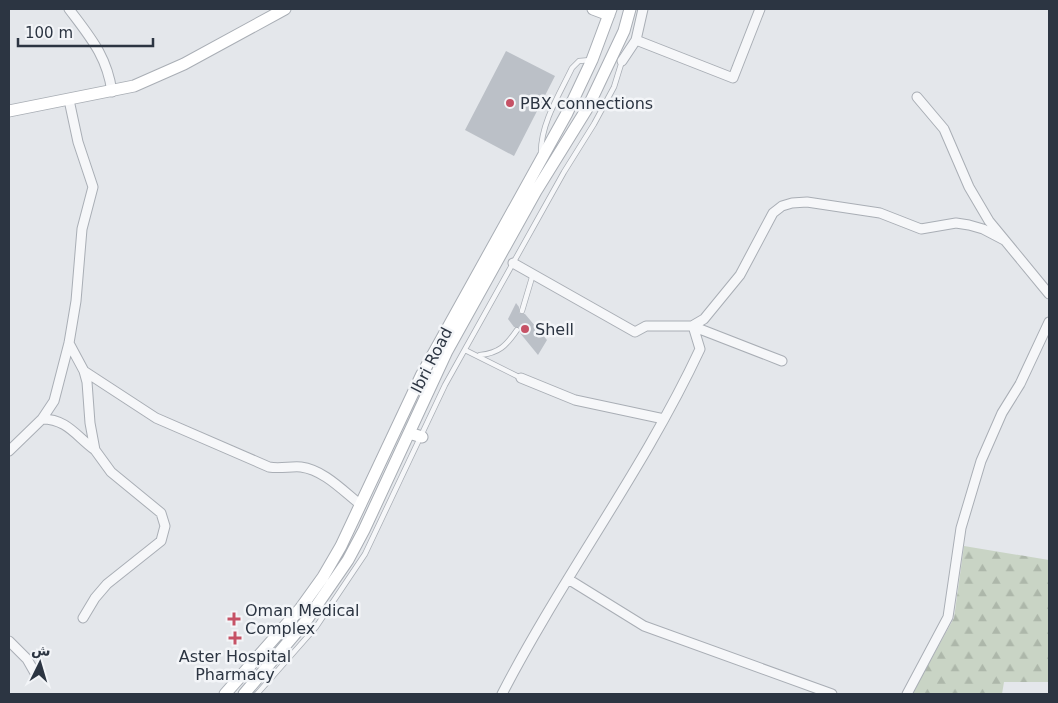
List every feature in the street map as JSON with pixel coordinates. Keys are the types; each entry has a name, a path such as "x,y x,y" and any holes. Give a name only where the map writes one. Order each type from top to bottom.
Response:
{"main road":[{"path":"9,111 112,92 154,78 285,9"},
{"path":"593,9 610,12"},
{"name":"Ibri Road","path":"244,694 306,621 348,560 364,530 447,351 536,192 588,107 624,31 630,9"},
{"name":"Ibri Road","path":"225,694 300,609 323,577 341,546 421,376 541,161 592,60 610,12"},
{"path":"588,107 599,72 598,64 592,60"},
{"path":"409,433 422,437"}],"street":[{"path":"69,9 103,56 110,72 112,92"},
{"path":"622,61 636,40 643,9"},
{"path":"636,40 733,78 760,9"},
{"path":"917,98 944,129 969,187 1004,240 1049,294"},
{"path":"9,451 42,419 54,401 69,343 76,301 82,229 92,187 78,142 69,100"},
{"path":"692,326 712,311 740,275 772,213 782,206 792,203 807,202 890,215 908,225 922,229 956,223 969,225 983,229 1004,240"},
{"path":"514,263 635,332 646,326 692,326 782,361"},
{"path":"907,694 948,617 960,533 981,461 999,419 1020,384 1049,322"},
{"path":"502,694 568,579 664,419 700,349 692,326"},
{"path":"69,343 84,370 95,450"},
{"path":"84,370 156,418 269,468 300,467 317,472 361,505"},
{"path":"521,378 574,400 664,419"},
{"path":"42,419 57,420 67,425 95,450 112,472 161,512 164,533 161,541 107,584 94,598 84,618"},
{"path":"568,579 644,626 832,694"},
{"path":"9,641 27,658 35,673"}],"lane":[{"path":"257,694 316,627 352,575 377,532 445,385 564,172 598,117 614,87 622,61"},
{"path":"522,311 533,273"},
{"path":"478,356 498,352 507,344 517,330"},
{"path":"465,350 521,378"}],"green space":[{"path":"964,546 1049,560 1049,682 1004,682 1002,694 912,694 954,618"}],"building":[{"name":"PBX connections","path":"506,51 555,76 514,156 465,130"},
{"path":"516,303 519,307 519,313 525,314 547,340 538,355 520,333 520,327 514,327 508,319"}],"place":[{"name":"PBX connections","path":"510,103"},
{"name":"Shell","path":"525,329"},
{"name":"Oman Medical Complex","path":"234,619"},
{"name":"Aster Hospital Pharmacy","path":"235,638"}]}
